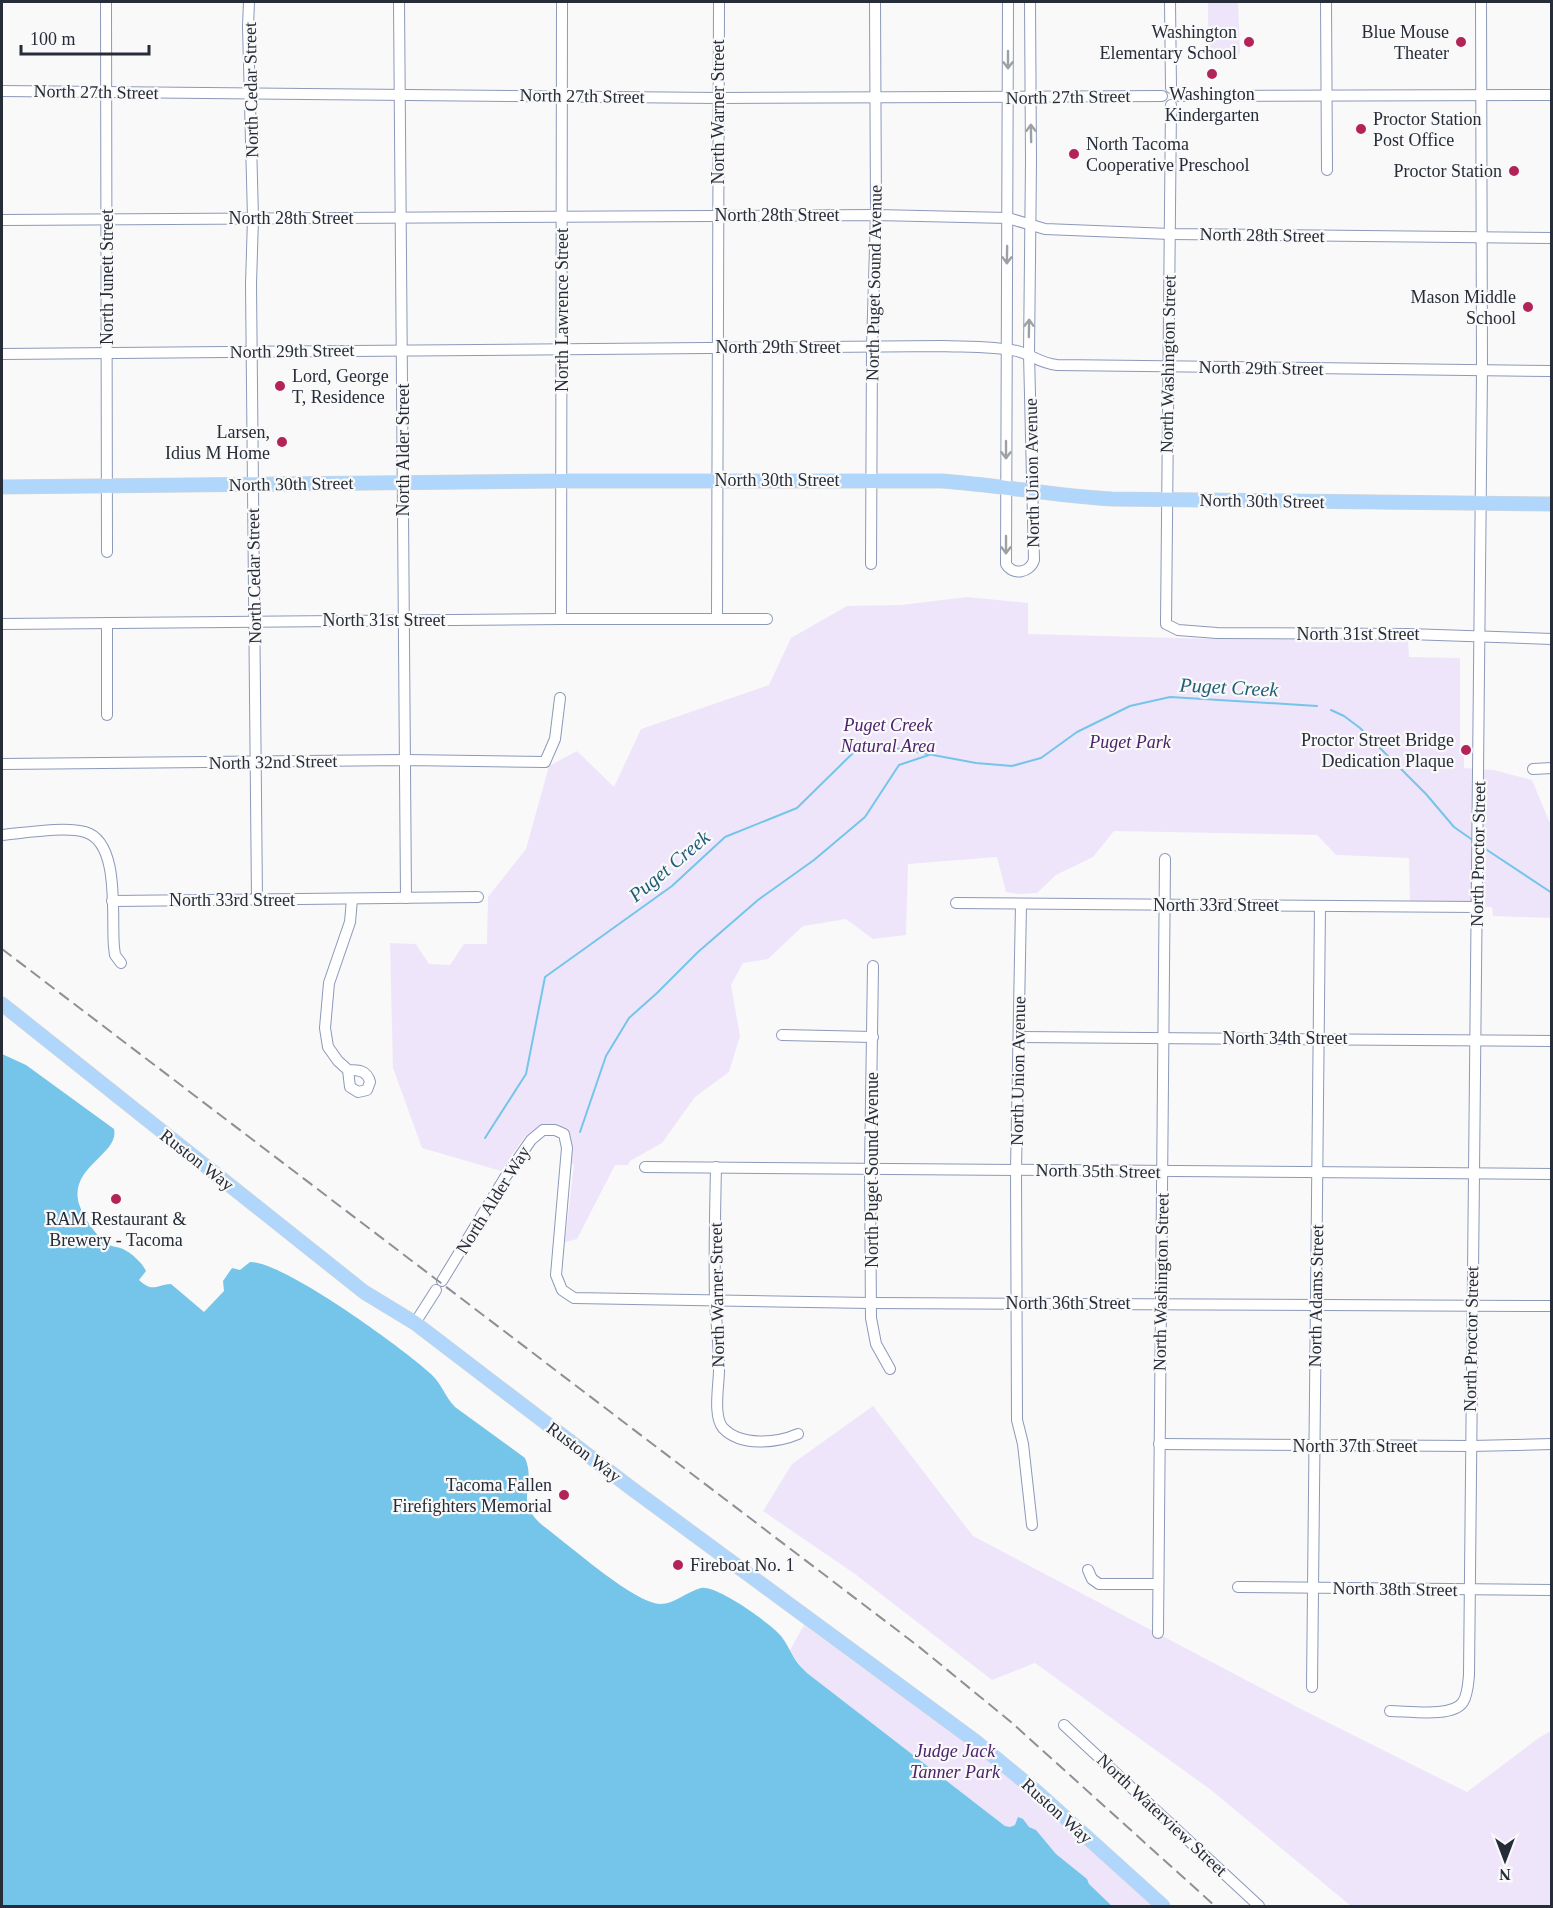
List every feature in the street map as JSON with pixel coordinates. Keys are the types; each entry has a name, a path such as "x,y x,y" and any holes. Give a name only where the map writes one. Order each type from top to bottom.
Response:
{"main road":[{"name":"North 30th Street","path":"2,487 871,480 942,481 1005,486 1079,497 1551,504"},
{"name":"Ruston Way","path":"2,1004 348,1280 415,1323 508,1392 571,1443 983,1748 1037,1792 1163,1906"}],"street":[{"name":"North Junett Street","path":"106,2 107,552"},
{"name":"North Cedar Street","path":"249,2 253,218 257,899"},
{"name":"North Alder Street","path":"399,2 406,898"},
{"name":"North Lawrence Street","path":"561,619 562,2"},
{"name":"North Warner Street","path":"717,618 718,2"},
{"name":"North Puget Sound Avenue","path":"871,564 872,347 876,215 875,2"},
{"name":"North Union Avenue","path":"1008,2 1006,564 1012,571 1017,572 1027,570 1033,564 1029,354 1030,2"},
{"path":"1170,2 1171,93"},
{"path":"1326,2 1327,170"},
{"name":"North Proctor Street","path":"1390,1711 1452,1711 1462,1704 1469,1675 1482,371 1481,2"},
{"name":"North 27th Street","path":"2,91 718,98 1030,98 1171,93 1326,97 1551,96"},
{"name":"North Washington Street","path":"1166,624 1171,105 1165,103 1171,93"},
{"name":"North 28th Street","path":"2,220 876,215 1008,218 1045,229 1170,234 1551,238"},
{"name":"North 29th Street","path":"2,354 942,346 1006,349 1029,354 1042,363 1057,365 1551,371"},
{"name":"North 31st Street","path":"2,624 767,619"},
{"path":"107,623 107,715"},
{"name":"North 31st Street","path":"1166,624 1178,630 1217,633 1408,634 1551,639"},
{"name":"North 32nd Street","path":"2,764 406,760 545,762 556,735 560,698"},
{"path":"1533,768 1551,768"},
{"path":"2,834 76,830 94,835 108,854 114,947 115,955 121,963"},
{"name":"North Washington Street","path":"1158,1633 1165,859"},
{"name":"North 33rd Street","path":"112,901 478,897"},
{"path":"348,1070 328,1047 325,1028 329,984 350,922 352,899"},
{"name":"North 33rd Street","path":"956,903 1320,906 1477,902"},
{"name":"North Union Avenue","path":"1021,904 1018,1037 1017,1424 1023,1444 1032,1525"},
{"name":"North Adams Street","path":"1312,1687 1320,906"},
{"name":"North Puget Sound Avenue","path":"873,966 871,1303 874,1336 890,1369"},
{"path":"782,1035 873,1036"},
{"name":"North 34th Street","path":"1018,1037 1551,1041"},
{"name":"North Alder Way","path":"442,1281 504,1179 537,1133 543,1130 561,1132 567,1142 567,1155 556,1275 560,1288 565,1293 571,1297 584,1298"},
{"name":"North 35th Street","path":"645,1167 1551,1174"},
{"name":"North Warner Street","path":"716,1167 715,1300 720,1366 717,1406 720,1422 732,1434 755,1440 775,1441 798,1434"},
{"path":"415,1323 436,1290"},
{"name":"North 36th Street","path":"584,1298 871,1303 1551,1306"},
{"name":"North 37th Street","path":"1159,1444 1315,1446 1551,1444"},
{"path":"1088,1570 1092,1579 1099,1584 1158,1584"},
{"name":"North 38th Street","path":"1238,1587 1551,1590"},
{"name":"North Waterview Street","path":"1064,1725 1259,1906"}],"green space":[{"path":"1208,2 1238,2 1240,53 1236,59 1214,60 1208,56"},
{"name":"Puget Creek Natural Area","path":"967,597 1028,603 1028,634 1216,639 1408,640 1409,657 1460,658 1460,749 1464,750 1464,768 1494,770 1532,780 1551,822 1551,918 1493,916 1492,907 1410,907 1409,858 1336,855 1317,835 1114,831 1093,857 1056,875 1037,893 1006,892 997,857 908,864 906,935 873,939 846,919 803,926 768,959 743,963 731,985 740,1036 729,1072 695,1097 662,1143 630,1161 628,1165 615,1165 577,1239 565,1242 574,1164 572,1164 571,1144 564,1131 528,1138 525,1136 501,1171 422,1148 393,1068 390,943 416,944 429,964 450,965 464,944 487,944 488,897 526,849 549,766 577,751 614,787 641,729 769,685 791,638 847,606 901,605"},
{"path":"873,1406 973,1536 1299,1708 1467,1792 1551,1731 1551,1906 1351,1906 1211,1790 1035,1663 992,1680 855,1574 763,1511 792,1464"},
{"name":"Judge Jack Tanner Park","path":"804,1625 976,1750 1031,1796 1152,1906 1112,1906 1086,1879 1056,1854 1036,1830 1015,1825 1005,1826 807,1673 790,1650"}],"water":[{"path":"2,1054 26,1065 114,1129 114,1138 110,1146 81,1180 78,1191 79,1204 87,1221 100,1237 109,1245 126,1251 142,1264 146,1271 139,1280 144,1284 154,1287 171,1284 204,1312 224,1291 223,1281 232,1268 240,1270 250,1262 266,1266 315,1290 371,1327 417,1362 435,1378 455,1407 525,1458 529,1476 527,1499 533,1516 597,1568 628,1590 654,1603 672,1602 701,1588 719,1592 743,1606 781,1636 807,1673 1005,1826 1015,1825 1018,1817 1023,1819 1029,1827 1036,1830 1056,1854 1087,1879 1089,1884 1112,1906 2,1906"}],"waterway":[{"name":"Puget Creek","path":"485,1138 526,1074 545,977 672,886 725,837 797,808 856,750 890,747 976,763 1012,766 1041,758 1077,732 1130,706 1170,697 1317,706"},
{"name":"Puget Creek","path":"1331,710 1360,728 1426,794 1454,827 1474,841"},
{"path":"580,1132 606,1056 629,1018 698,952 758,900 814,860 865,817 899,765 929,755"},
{"name":"Puget Creek","path":"1481,846 1552,893"}],"railway":[{"path":"2,949 918,1646 1011,1722 1215,1906"}],"place":[{"name":"Washington Elementary School","path":"1249,42"},
{"name":"Blue Mouse Theater","path":"1461,42"},
{"name":"Washington Kindergarten","path":"1212,74"},
{"name":"Proctor Station Post Office","path":"1361,129"},
{"name":"North Tacoma Cooperative Preschool","path":"1074,154"},
{"name":"Proctor Station","path":"1514,171"},
{"name":"Mason Middle School","path":"1528,307"},
{"name":"Lord, George T, Residence","path":"280,386"},
{"name":"Larsen, Idius M Home","path":"282,442"},
{"name":"Proctor Street Bridge Dedication Plaque","path":"1466,750"},
{"name":"RAM Restaurant & Brewery - Tacoma","path":"116,1199"},
{"name":"Tacoma Fallen Firefighters Memorial","path":"564,1495"},
{"name":"Fireboat No. 1","path":"678,1565"}],"park label":[{"name":"Puget Park","path":"1130,742"}]}
